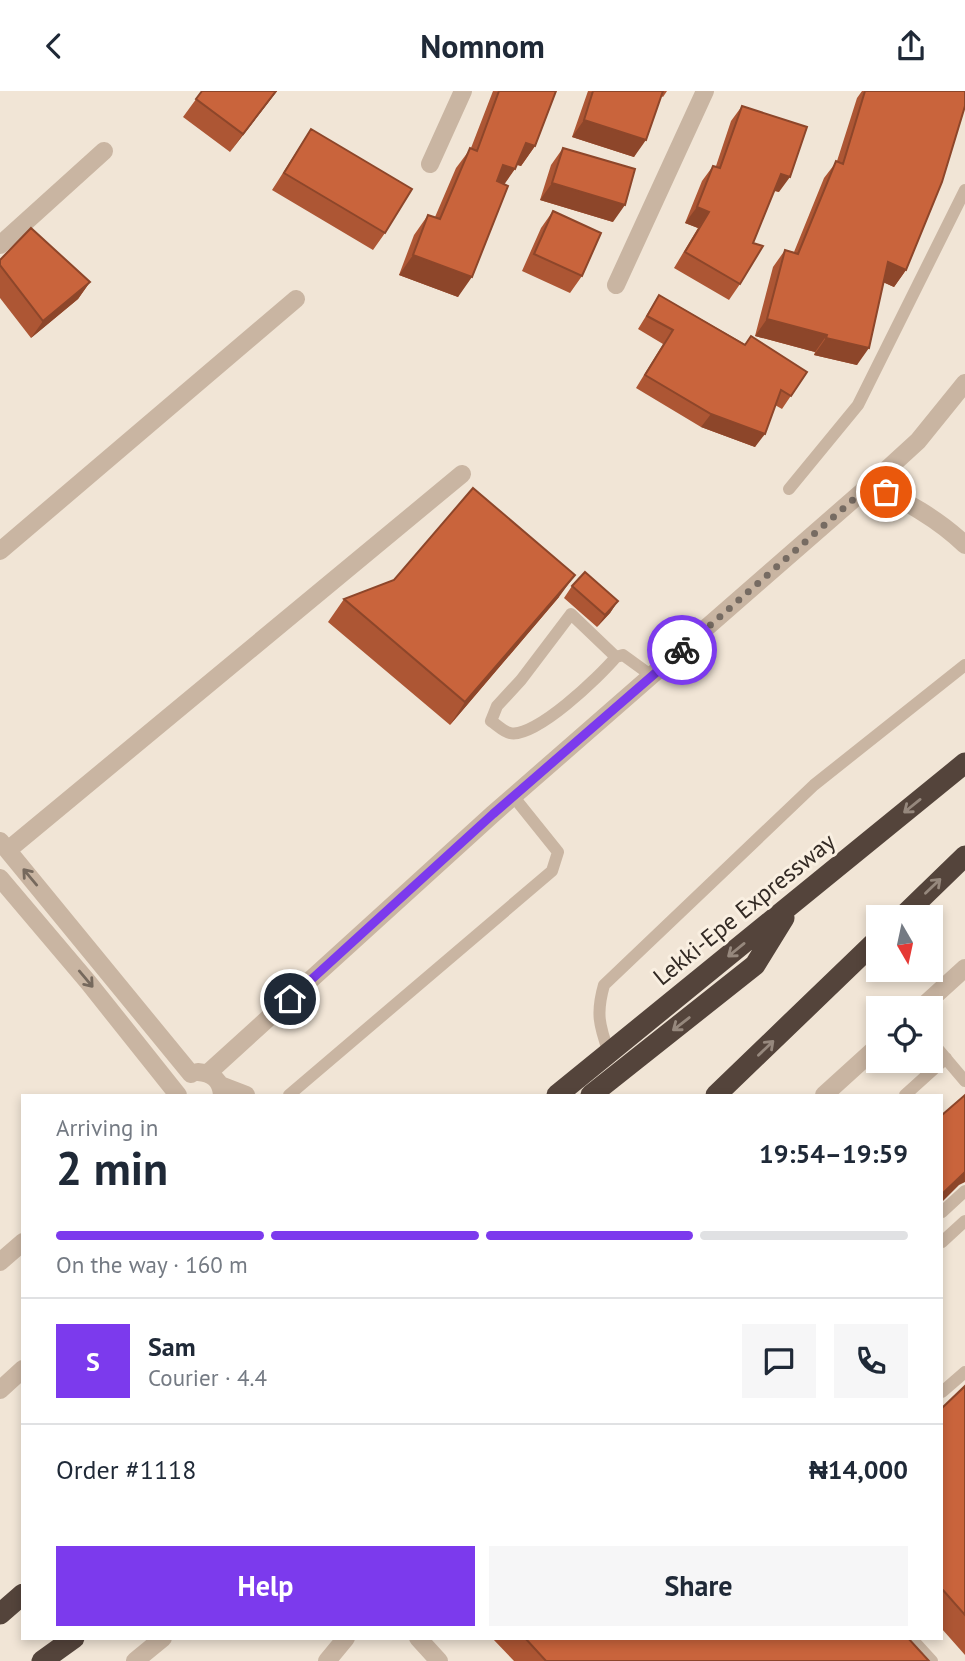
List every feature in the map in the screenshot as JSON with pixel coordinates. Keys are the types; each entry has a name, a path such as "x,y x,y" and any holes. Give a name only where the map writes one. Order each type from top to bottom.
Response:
{"highway":[{"name":"Lekki-Epe Expressway","path":"558,1094 965,763"},
{"path":"914,905 965,856"},
{"path":"592,1094 755,965 793,904"},
{"path":"717,1094 866,951"},
{"path":"0,1614 21,1596"},
{"path":"42,1661 71,1640"}],"street":[{"path":"430,164 463,91"},
{"path":"616,285 705,91"},
{"path":"0,245 104,151"},
{"path":"0,551 296,299"},
{"path":"210,1082 513,796 918,441 965,383"},
{"path":"210,1082 4,845 462,474"},
{"path":"871,484 918,510 953,533 965,545"},
{"path":"0,878 177,1094"},
{"path":"934,996 965,968"},
{"path":"825,1094 866,1057"},
{"path":"178,1094 184,1079 210,1082 243,1094"},
{"path":"0,1262 21,1244"},
{"path":"0,1390 21,1371"},
{"path":"135,1661 161,1640"},
{"path":"327,1661 344,1640"},
{"path":"420,1640 439,1661"}],"lane":[{"path":"789,489 858,405 965,190"},
{"path":"616,657 571,614 520,680 496,706 491,721 509,733 523,732 562,708 616,657 624,655 652,676"},
{"path":"609,1053 599,1025 598,1005 604,985 814,785 965,664"},
{"path":"290,1094 552,871 558,852 513,796"},
{"path":"943,1055 965,1081"},
{"path":"906,1094 946,1058"},
{"path":"943,1211 965,1191"},
{"path":"943,1241 965,1221"},
{"path":"943,1391 965,1373"},
{"path":"913,1640 932,1661"}],"building":[{"path":"202,91 276,91 243,134 196,99"},
{"path":"499,91 556,91 535,146 526,143 515,169 503,165 497,181 508,186 472,277 413,255 428,215 440,219 470,148 477,151"},
{"path":"593,91 663,91 646,140 584,120"},
{"path":"865,91 965,91 965,106 942,182 906,270 888,262 869,348 826,338 827,335 767,319 785,250 798,254 836,161 843,164"},
{"path":"742,106 807,127 790,177 781,174 753,243 763,246 740,284 685,252 709,212 697,207 713,166 720,168"},
{"path":"311,129 412,189 385,233 284,173"},
{"path":"563,148 635,169 625,205 552,183"},
{"path":"553,211 601,233 582,276 534,254"},
{"path":"31,228 90,282 43,321 0,265 0,260"},
{"path":"659,295 745,345 751,336 807,372 791,396 781,390 765,434 711,414 645,375 673,330 647,316"},
{"path":"473,488 575,575 465,702 344,599 394,580"},
{"path":"585,572 618,601 605,615 572,586"},
{"path":"965,1095 965,1172 943,1193 943,1114"},
{"path":"965,1386 965,1615 943,1590 943,1407"},
{"path":"527,1640 910,1640 929,1661 546,1661"}],"way so far":[{"path":"682,650 871,484 886,492"}],"route":[{"path":"290,999 493,814 682,650"}]}
